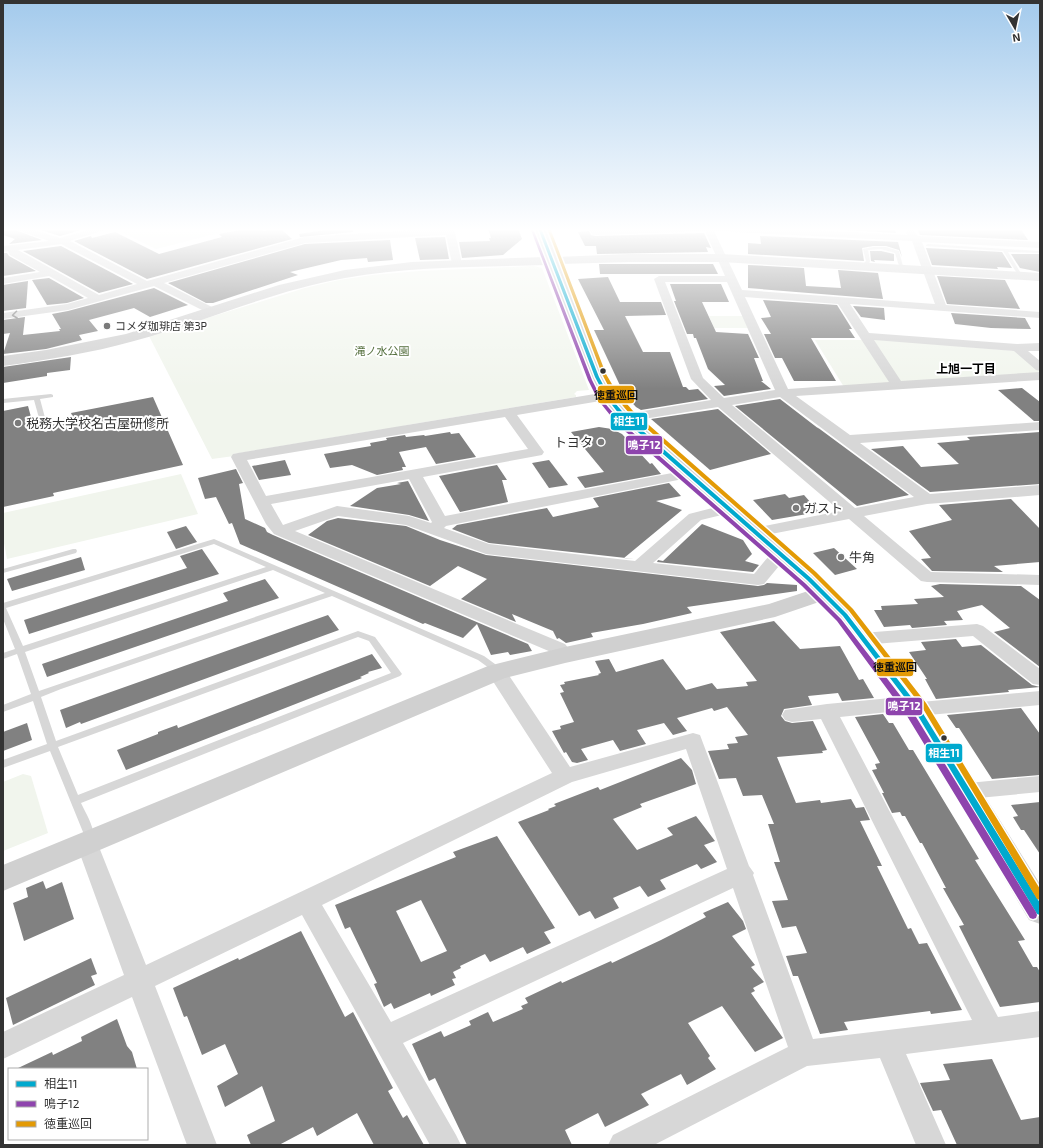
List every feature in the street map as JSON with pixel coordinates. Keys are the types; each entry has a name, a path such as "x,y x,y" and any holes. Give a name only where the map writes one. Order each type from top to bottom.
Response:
{"street":[{"path":"66,282 98,299"},
{"path":"140,282 212,311"},
{"path":"3,316 68,307 159,282"},
{"path":"3,361 46,356 129,338 284,288 312,282"},
{"path":"560,282 597,377 607,396 625,418 728,509 782,554 844,615 915,706 1036,897"},
{"path":"660,282 697,379 721,403 927,576 1040,580"},
{"path":"731,282 782,393 927,499"},
{"path":"932,282 942,308"},
{"path":"148,285 197,311"},
{"path":"737,293 1040,315"},
{"path":"842,300 864,336 898,386"},
{"path":"864,336 1017,348 1040,346"},
{"path":"1017,348 1040,368"},
{"path":"625,418 782,393 1040,376"},
{"path":"565,655 558,648 280,531 274,524 238,457 607,396"},
{"path":"262,501 537,452 509,413"},
{"path":"845,440 1040,426"},
{"path":"414,474 438,526"},
{"path":"438,526 688,474"},
{"path":"755,532 927,499 1040,490"},
{"path":"638,567 695,517 728,509"},
{"path":"280,531 337,511 438,526 486,549 758,580 782,554"},
{"path":"3,878 497,672 565,655 775,610 823,593"},
{"path":"862,639 977,630 1040,679"},
{"path":"497,672 565,776"},
{"path":"792,715 827,711 1040,698"},
{"path":"827,711 991,1030"},
{"path":"3,1046 565,776 693,740 742,873 804,1053"},
{"path":"968,791 1040,784"},
{"path":"87,843 202,1145"},
{"path":"385,1038 742,873"},
{"path":"307,901 446,1145"},
{"path":"623,1145 804,1053 888,1044 1040,1024"},
{"path":"888,1044 931,1145"}],"lane":[{"path":"3,401 51,396"},
{"path":"38,398 45,429"},
{"path":"87,843 88,832 53,746 20,650 3,608 214,541 481,658 492,666 497,672"},
{"path":"3,571 73,551"},
{"path":"3,656 274,567"},
{"path":"3,709 58,687 333,593"},
{"path":"3,764 358,634 372,639 397,674 75,801"}],"green space":[{"name":"滝ノ水公園","path":"332,282 547,282 589,390 577,391 574,394 576,397 407,425 385,431 384,429 233,454 234,456 212,459 149,336 305,288"},
{"path":"709,316 743,316 748,328 714,328"},
{"path":"876,339 1015,351 1039,371 1038,374 907,383 899,381 873,341"},
{"path":"815,340 864,340 890,381 887,384 844,387"},
{"path":"181,474 198,514 7,559 3,538 3,513"},
{"path":"23,774 31,776 48,833 3,851 3,782"}],"building":[{"path":"28,282 26,308 3,311 3,285"},
{"path":"33,282 55,282 84,298 67,303 47,305"},
{"path":"78,282 128,282 133,284 99,293"},
{"path":"173,282 278,282 213,303 206,303 168,283"},
{"path":"579,282 610,282 620,302 661,302 666,315 625,316 643,352 670,352 683,387 686,387 689,390 698,389 708,399 641,410 636,407 624,394 594,330 604,330"},
{"path":"748,282 806,282 806,286 841,288 840,282 880,282 883,299 748,288"},
{"path":"939,282 1006,282 1020,309 947,304"},
{"path":"670,284 721,284 729,302 702,302 716,332 748,334 759,358 754,358 763,381 761,381 771,389 724,396 714,386 725,385 708,369 696,338 694,338 693,334 687,334 674,301 676,301"},
{"path":"154,288 188,305 150,317 134,308 89,320 98,331 79,335 82,340 46,349 3,354 10,333 3,334 3,320 25,317 23,335 60,331 59,329 61,329 52,314"},
{"path":"763,300 837,305 852,329 849,329 855,338 811,338 836,381 794,381 782,358 775,358 764,334 771,334 761,318 771,317"},
{"path":"853,306 884,308 885,320 861,317"},
{"path":"951,313 1025,318 1031,329 991,328 955,324"},
{"path":"71,357 70,370 47,373 47,376 3,383 3,367"},
{"path":"1022,388 1040,402 1040,421 1034,421 998,390"},
{"path":"153,397 183,465 53,493 54,496 3,507 3,411 28,406 34,428 40,427 41,430 46,432 49,430 49,425 64,423 63,419 73,418 71,413"},
{"path":"780,399 909,495 857,506 735,406"},
{"path":"718,409 771,454 710,470 651,419"},
{"path":"599,427 612,429 622,434 650,464 652,463 661,474 585,488 577,477 604,472 571,432"},
{"path":"450,432 451,434 459,433 476,457 436,464 426,447 399,452 406,467 402,467 403,470 377,475 352,465 330,468 324,454 371,446 370,443 387,440 386,438 405,435 406,437 425,436"},
{"path":"1040,432 1040,484 930,492 871,449 903,446 921,467 959,464 937,443 970,440 967,437"},
{"path":"285,460 291,475 259,480 252,466"},
{"path":"549,460 568,485 549,488 532,463"},
{"path":"497,465 507,480 502,480 508,502 460,512 439,476"},
{"path":"236,469 243,483 239,484 245,519 265,528 267,532 273,535 528,644 532,651 510,655 508,652 491,655 477,624 463,638 425,623 423,624 240,544 232,523 229,524 216,497 205,499 198,478"},
{"path":"408,481 429,521 409,515 350,506 377,488 401,484 397,483"},
{"path":"669,483 681,496 656,501 682,510 624,558 489,543 452,529 457,525 547,508 553,517 599,507 593,498"},
{"path":"785,494 789,498 804,495 819,512 772,520 753,500"},
{"path":"1011,499 1040,529 1040,562 994,566 1003,572 932,571 921,559 931,558 909,531 952,520 939,505"},
{"path":"338,518 406,526 440,540 486,555 758,586 767,583 797,585 797,591 687,607 692,613 643,624 591,633 593,637 566,643 559,638 557,639 553,631 512,614 516,622 461,599 487,579 458,566 430,586 308,535 327,521"},
{"path":"702,524 743,540 752,554 745,561 759,565 753,572 657,562 658,560 663,561"},
{"path":"186,526 197,542 176,549 167,532"},
{"path":"834,548 857,569 835,575 813,553"},
{"path":"202,549 219,574 29,634 24,620 187,568 180,556"},
{"path":"81,557 85,570 12,591 7,579"},
{"path":"265,579 279,598 47,677 42,664 228,601 223,593"},
{"path":"940,584 1021,586 1040,600 1040,667 994,632 1010,628 982,605 957,611 963,620 944,621 947,625 912,628 910,625 884,627 874,610 882,610 881,606 918,604 914,599 944,597 931,586"},
{"path":"328,615 339,630 81,724 80,722 66,728 60,710"},
{"path":"774,621 800,649 840,646 859,680 863,679 874,698 842,701 838,693 808,696 812,705 784,709 781,716 785,721 792,723 813,721 827,750 822,751 823,753 777,757 796,803 820,800 821,803 851,799 856,808 864,807 870,820 860,821 882,866 877,866 908,929 911,928 919,944 927,943 962,1010 931,1014 930,1011 844,1022 848,1030 820,1034 798,976 793,976 786,956 807,953 796,926 782,928 772,901 788,900 774,862 780,862 768,824 774,824 762,795 743,796 736,778 719,779 708,751 729,749 727,744 738,743 735,737 748,735 727,707 714,711 712,708 677,718 687,731 673,735 664,723 637,730 646,744 620,751 613,740 581,749 588,760 577,763 572,762 566,752 564,753 552,731 561,729 560,726 574,722 560,693 564,692 560,685 565,684 564,682 599,675 598,674 601,673 595,661 609,659 616,672 663,659 686,690 712,683 717,689 748,686 746,682 757,681 720,632"},
{"path":"956,639 962,647 981,645 1032,685 1040,687 1008,690 1009,692 936,699 925,679 927,679 909,652 926,650 921,642"},
{"path":"372,654 382,668 368,672 369,673 360,677 362,678 126,770 117,750 158,734 158,732 177,725 178,728"},
{"path":"1021,708 1040,734 1040,775 992,779 959,728 956,728 947,715"},
{"path":"883,714 889,723 893,723 909,750 913,750 979,859 975,860 1025,940 1018,941 1033,967 1037,967 1040,972 1040,1002 1000,1007 959,926 964,925 943,888 946,888 922,843 920,843 905,816 902,816 900,812 892,813 872,770 877,769 875,764 880,763 855,717"},
{"path":"27,723 32,740 3,751 3,732"},
{"path":"681,758 692,770 696,784 640,804 642,807 613,819 637,850 673,835 667,828 696,816 715,841 704,845 717,862 701,869 697,864 660,880 666,889 648,897 640,886 613,898 619,908 595,919 590,911 579,916 518,822 549,810 548,809 556,806 554,804 598,787 600,790"},
{"path":"1040,802 1040,854 1024,830 1021,830 1013,817 1018,816 1011,805"},
{"path":"497,836 555,928 544,932 551,943 527,954 523,947 490,962 485,954 460,966 461,968 453,972 456,978 452,979 455,985 431,996 430,993 394,1009 391,1003 384,1007 374,984 377,983 350,927 345,929 335,905 456,857 453,852","holes":["421,900 447,951 421,962 396,911"]},
{"path":"43,881 46,889 62,882 74,919 24,941 13,903 28,897 26,888"},
{"path":"728,902 743,921 746,929 732,936 755,965 751,967 764,982 753,988 755,991 751,993 783,1038 755,1052 722,1006 688,1023 710,1056 708,1058 716,1069 687,1085 681,1074 641,1094 649,1105 605,1127 598,1113 565,1130 572,1145 467,1145 435,1078 429,1081 412,1044 441,1031 444,1037 471,1025 469,1021 488,1012 493,1022 523,1009 521,1006 528,1003 525,998 561,981 562,983 611,961 612,963 661,940 706,917 703,913"},
{"path":"301,931 345,1017 353,1012 393,1088 388,1091 403,1118 407,1115 424,1145 374,1145 357,1113 317,1136 313,1127 279,1145 251,1145 247,1135 275,1121 262,1086 225,1107 217,1086 238,1074 225,1044 202,1055 187,1016 184,1017 173,988 238,958 239,960"},
{"path":"91,958 97,974 91,976 95,985 13,1025 6,998"},
{"path":"117,1019 127,1046 132,1052 137,1068 18,1068 52,1052 53,1055 82,1041 81,1037"},
{"path":"992,1059 1021,1120 1040,1117 1040,1145 957,1145 941,1110 933,1111 920,1083 950,1080 943,1064"}],"transit line":[{"name":"鳴子12","path":"552,282 590,380 600,400 620,424 804,585 839,620 910,714 1033,915"},
{"name":"相生11","path":"560,282 597,377 607,396 625,418 809,579 845,615 917,709 1040,911"},
{"name":"徳重巡回","path":"569,282 604,374 614,392 631,412 814,573 851,610 924,705 1040,896"}],"place":[{"name":"コメダ珈琲店 第3P","path":"107,326"},
{"name":"税務大学校名古屋研修所","path":"18,423"},
{"name":"トヨタ","path":"601,442"},
{"name":"ガスト","path":"796,508"},
{"name":"牛角","path":"841,557"}],"district":[{"name":"上旭一丁目","path":"966,369"}]}
